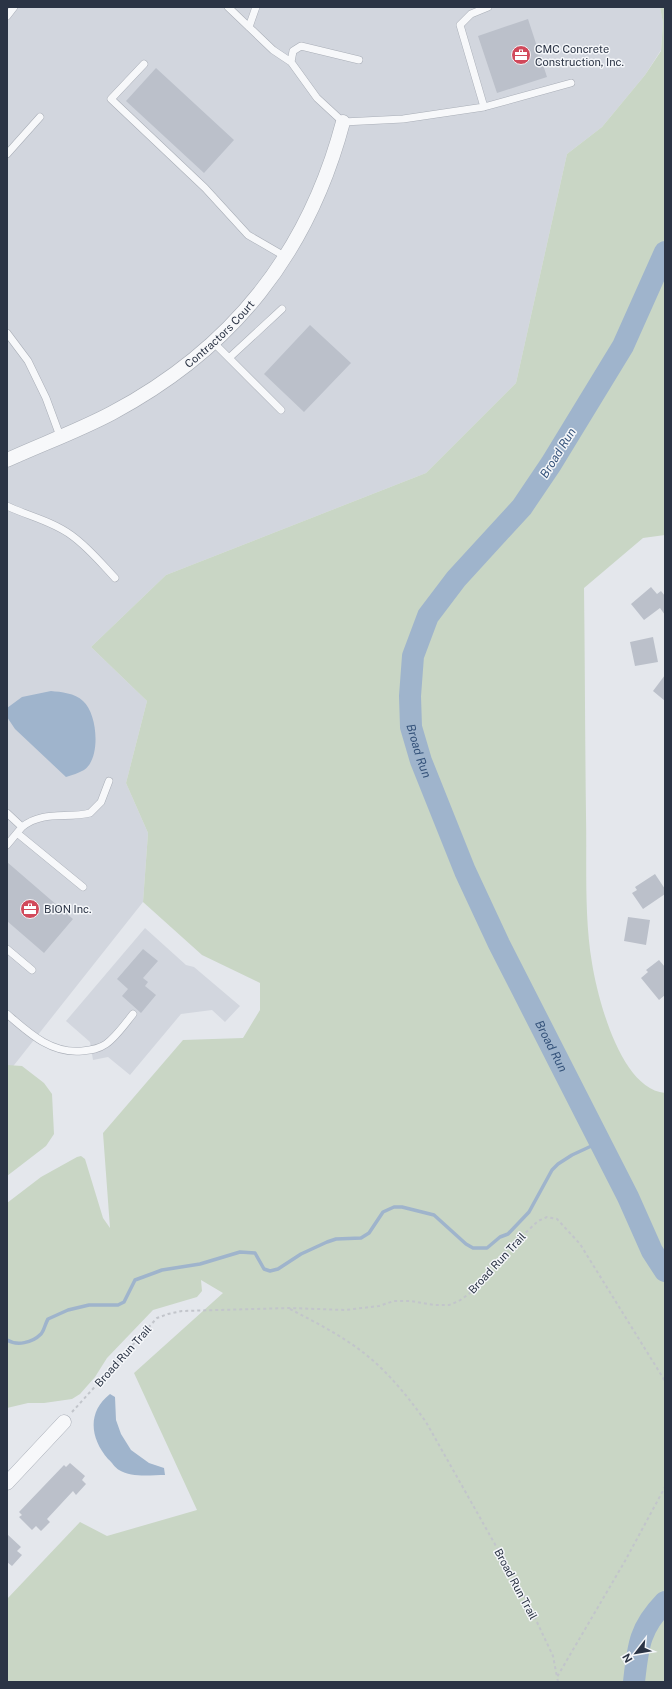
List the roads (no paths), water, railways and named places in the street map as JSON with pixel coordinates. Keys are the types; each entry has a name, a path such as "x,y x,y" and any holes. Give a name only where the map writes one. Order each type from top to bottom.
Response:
{"street":[{"name":"Contractors Court","path":"7,460 110,414 166,381 213,342 264,290 286,257 308,217 321,189 334,157 343,122"},
{"path":"7,1483 64,1422"}],"lane":[{"path":"7,16 14,7"},
{"path":"228,7 273,50 291,62 317,98 343,122 403,119 484,108 571,83"},
{"path":"249,27 256,7"},
{"path":"484,108 460,25 471,14 488,7"},
{"path":"291,62 293,51 301,46 359,60"},
{"path":"144,64 111,99 205,188 248,235 286,257"},
{"path":"7,154 40,117"},
{"path":"229,358 282,309"},
{"path":"7,333 28,361 46,398 60,436"},
{"path":"213,342 281,410"},
{"path":"7,506 52,524 70,534 83,544 115,578"},
{"path":"7,845 22,827 37,818 90,813 96,809 101,802 109,781"},
{"path":"7,814 22,827"},
{"path":"17,833 83,887"},
{"path":"7,949 32,970"},
{"path":"7,1014 37,1039 68,1052 92,1050 108,1043 133,1014"}],"water":[{"path":"51,691 68,693 80,698 83,701 88,707 92,716 96,736 93,756 89,764 84,770 66,777 15,729 7,717 7,708 22,697"},
{"path":"110,1394 115,1397 116,1420 121,1434 131,1450 149,1463 164,1468 165,1475 142,1476 124,1473 116,1468 102,1451 97,1443 95,1434 95,1417 97,1409"}],"waterway":[{"name":"Broad Run","path":"665,252 623,346 551,464 522,507 456,579 428,616 413,656 410,696 411,727 421,761 465,871 499,944 628,1197 652,1251 665,1271"},
{"path":"7,1340 15,1343 24,1343 33,1340 42,1333 48,1319 68,1310 89,1305 118,1305 124,1302 135,1280 162,1270 200,1264 240,1252 255,1253 264,1269 270,1271 278,1269 301,1254 327,1242 336,1239 361,1238 369,1233 383,1212 394,1207 402,1207 434,1215 466,1244 473,1248 487,1248 500,1237 508,1234 529,1212 552,1170 558,1164 572,1155 600,1142"},
{"name":"Broad Run","path":"634,1682 641,1639 650,1621 665,1602"}],"place":[{"name":"CMC Concrete Construction, Inc.","path":"521,55"},
{"name":"BION Inc.","path":"30,909"}]}
